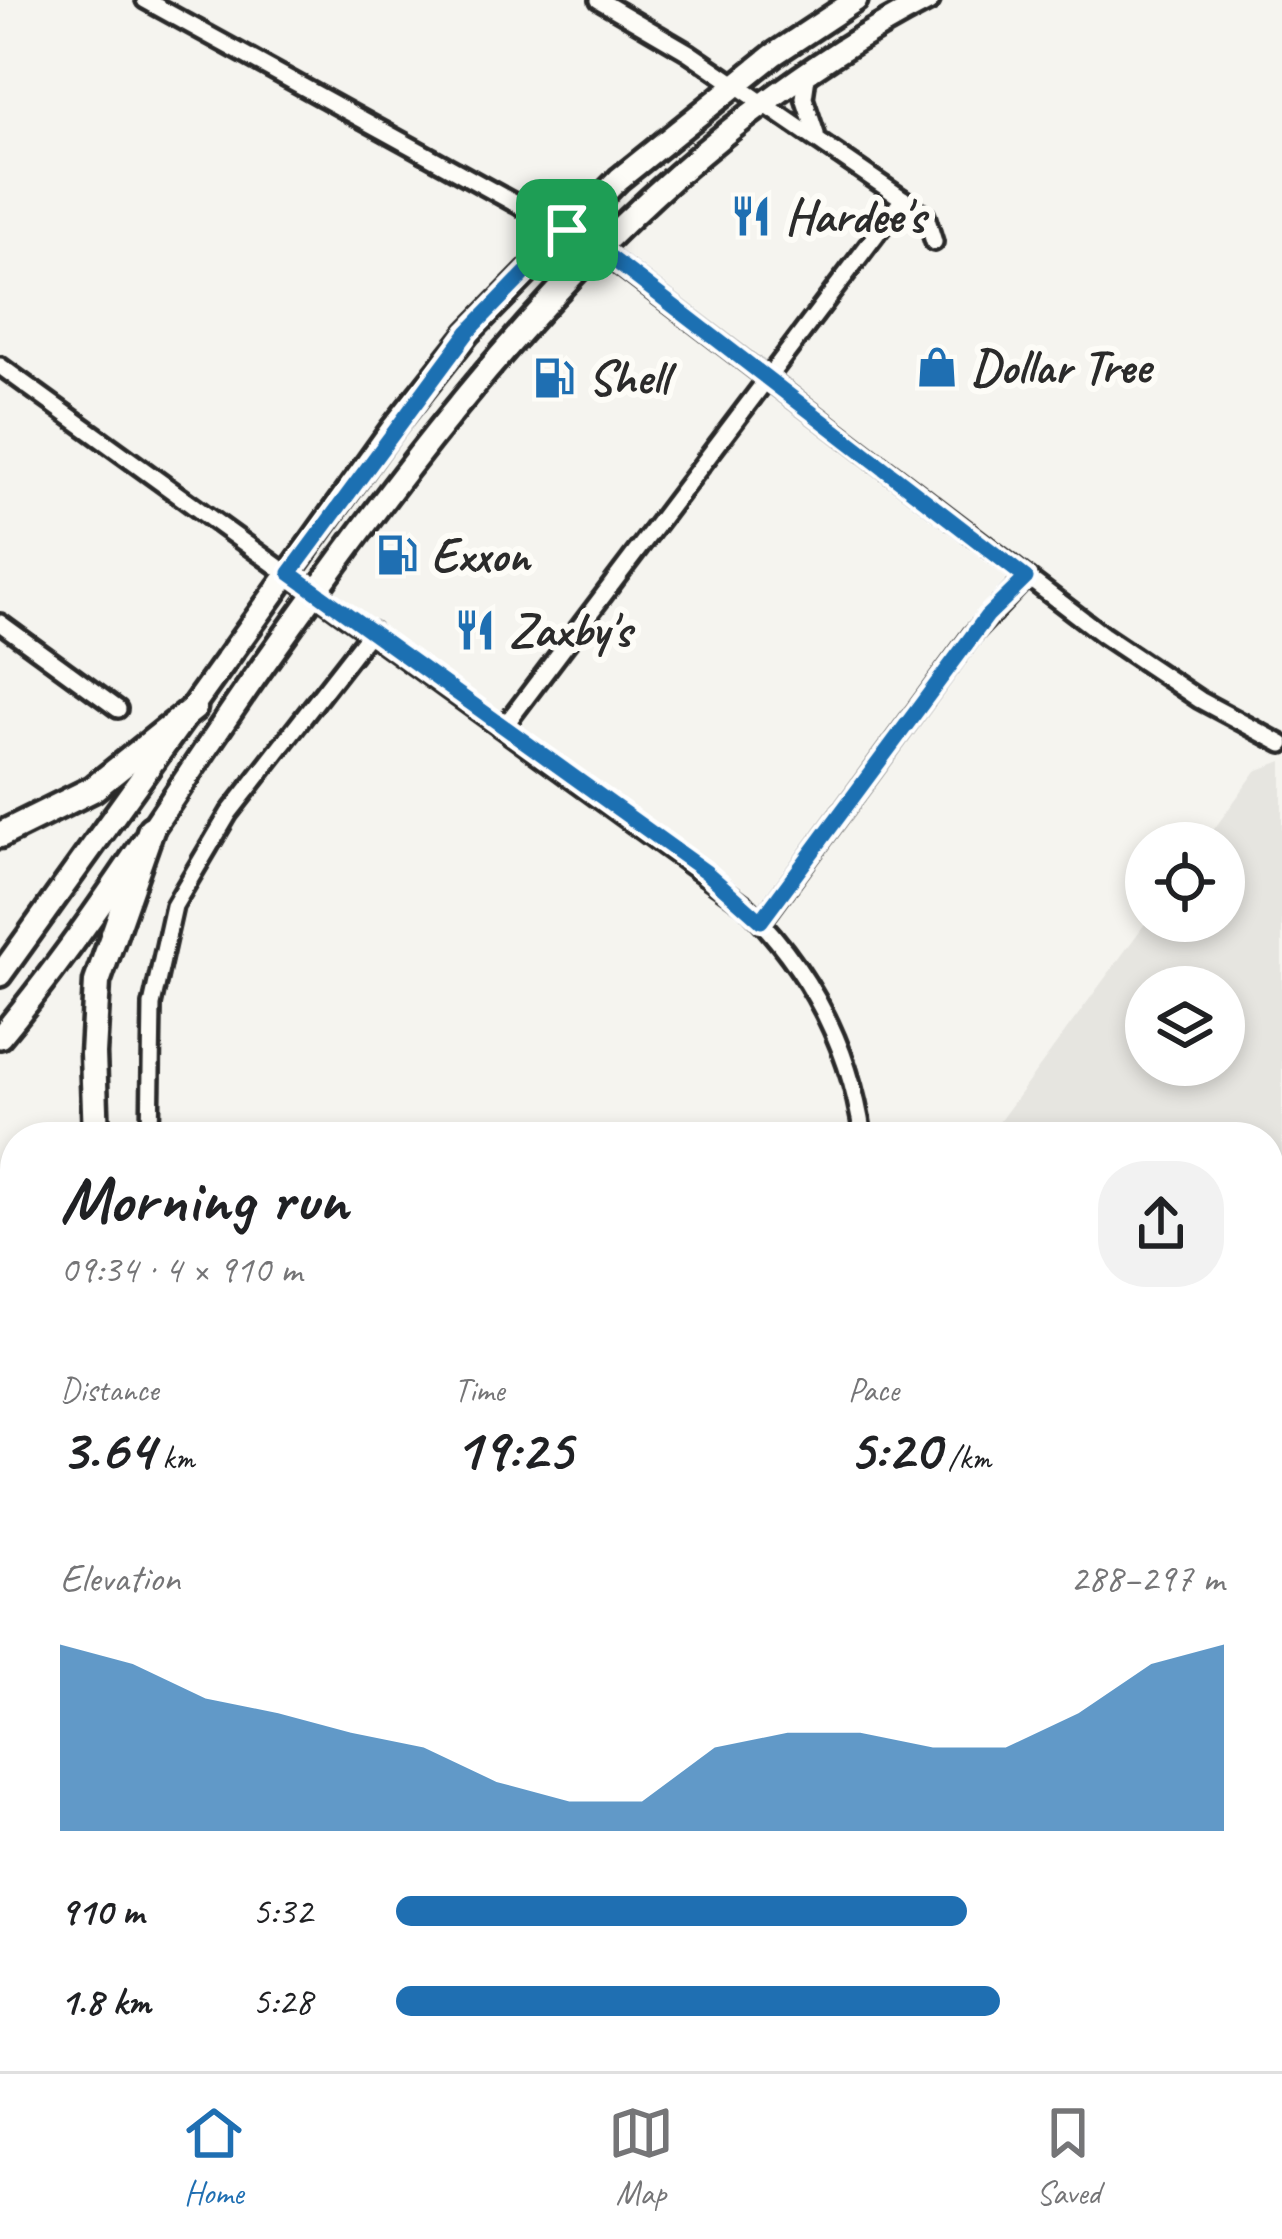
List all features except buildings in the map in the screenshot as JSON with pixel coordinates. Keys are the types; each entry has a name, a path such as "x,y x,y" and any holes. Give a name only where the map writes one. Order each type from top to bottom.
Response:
{"highway":[{"path":"0,835 92,789 194,708"},
{"path":"95,1122 93,1054 98,982 151,829"}],"main road":[{"path":"0,975 468,332 567,230 736,83 856,0"},
{"path":"0,1036 316,592 466,393 598,249 767,104 928,0"}],"street":[{"path":"145,0 598,249 1026,578 1156,672 1282,745"},
{"path":"599,0 736,83 903,199 926,216 934,242"},
{"path":"807,77 804,98 817,137"},
{"path":"503,728 903,199"},
{"path":"0,366 706,872 761,921 820,1003 852,1081 860,1122"},
{"path":"761,921 987,616 1026,578"},
{"path":"0,623 118,709"},
{"path":"151,1122 156,970 179,894 229,813 370,631"}],"shaded area":[{"path":"1282,761 1282,1122 999,1122 1132,942 1245,942 1245,822 1219,822 1256,771"}],"place":[{"name":"Hardee's","path":"751,216"},
{"name":"Dollar Tree","path":"937,367"},
{"name":"Shell","path":"554,378"},
{"name":"Exxon","path":"397,555"},
{"name":"Zaxby's","path":"475,630"}],"route":[{"path":"567,230 610,257 1026,578 987,616 761,921 706,872 290,573 468,332 567,230"}]}
